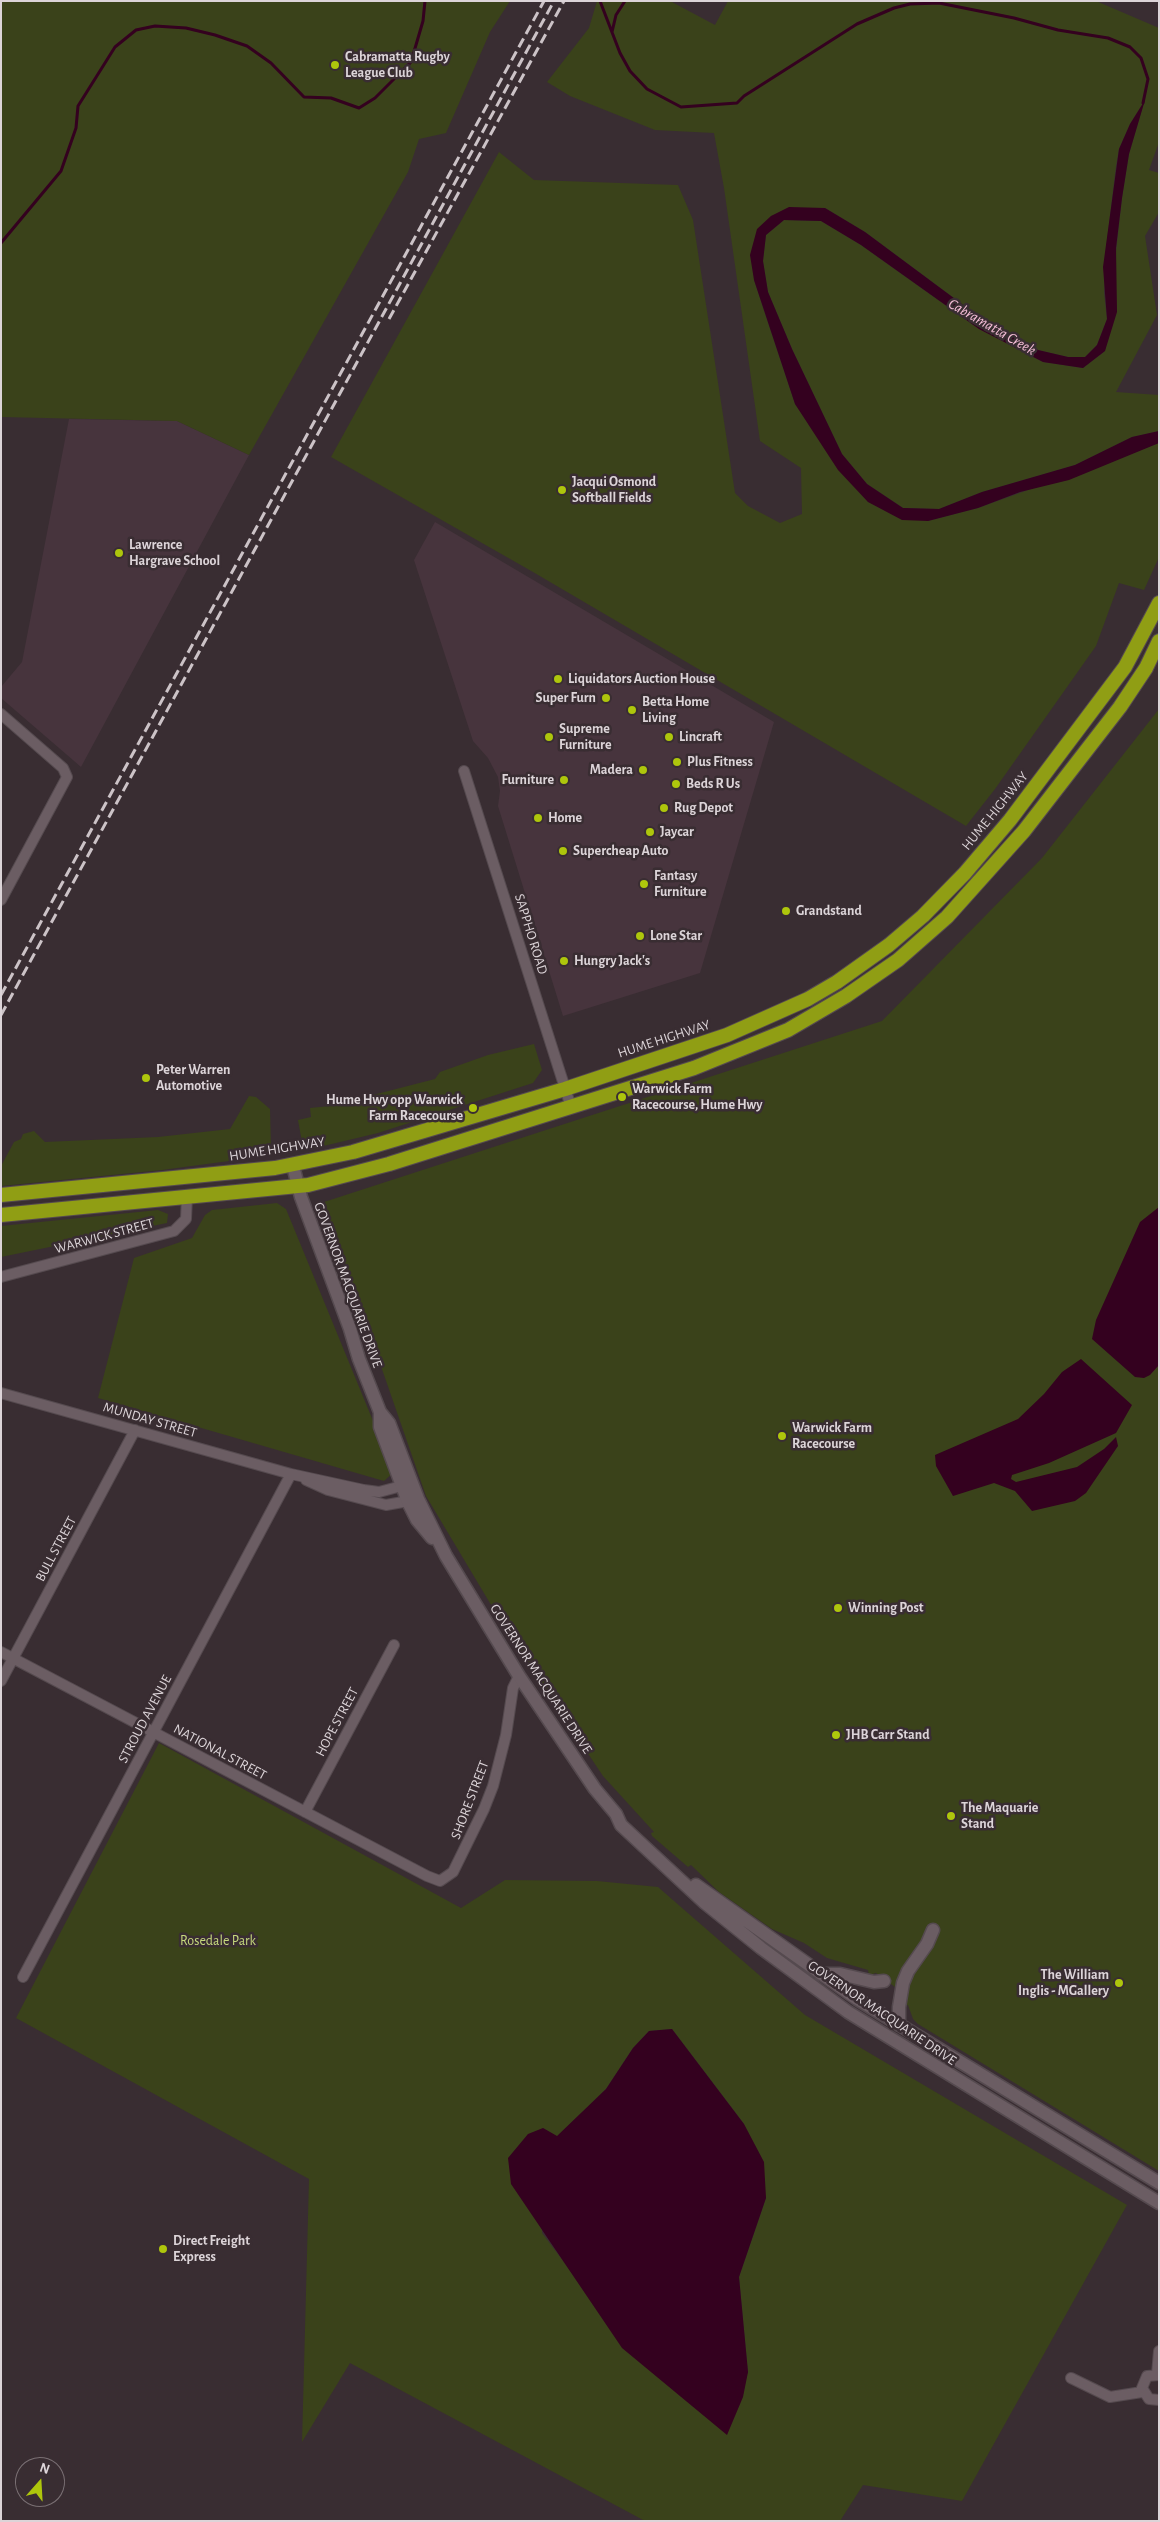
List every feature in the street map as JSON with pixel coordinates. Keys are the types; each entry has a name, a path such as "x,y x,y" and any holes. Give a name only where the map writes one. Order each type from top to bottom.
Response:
{"highway":[{"name":"HUME HIGHWAY","path":"1,1195 293,1166 353,1152 565,1089 727,1035 770,1018 836,982 889,945 923,916 965,873 1010,820 1125,667 1159,603"},
{"path":"1,1214 298,1187 388,1164 728,1056 812,1017 898,960 940,923 1024,830 1120,707 1140,677 1159,641"},
{"path":"1010,820 1024,830"}],"main road":[{"name":"GOVERNOR MACQUARIE DRIVE","path":"293,1166 298,1187 380,1412 389,1423 413,1500 518,1676 595,1789 616,1814 694,1884 820,1974 899,2025 1159,2183"},
{"name":"GOVERNOR MACQUARIE DRIVE","path":"616,1814 621,1825 705,1904 848,2012 1159,2203"},
{"path":"899,2025 899,2007 903,1984 908,1972 927,1944 933,1930"},
{"path":"820,1974 840,1974 874,1982 884,1981"}],"street":[{"path":"1,714 64,768 66,779 5,884 1,900"},
{"name":"SAPPHO ROAD","path":"464,771 571,1106"},
{"name":"WARWICK STREET","path":"1,1277 174,1231 186,1219 186,1196"},
{"name":"MUNDAY STREET","path":"1,1393 291,1474 379,1492 407,1485"},
{"name":"BULL STREET","path":"1,1681 135,1430"},
{"name":"MUNDAY STREET","path":"291,1474 328,1490 386,1506 413,1500"},
{"name":"STROUD AVENUE","path":"23,1977 291,1474"},
{"name":"HOPE STREET","path":"305,1812 394,1645"},
{"name":"NATIONAL STREET","path":"1,1652 427,1876"},
{"name":"SHORE STREET","path":"427,1876 440,1881 453,1872 467,1848 493,1786 518,1676"},
{"path":"1159,2351 1158,2374 1150,2375 1144,2379 1142,2385 1142,2392 1148,2399 1159,2400"},
{"path":"1071,2378 1110,2397 1142,2392"}],"shaded area":[{"name":"Lawrence Hargrave School","path":"69,419 177,421 249,455 81,767 1,698 1,687 22,662"},
{"path":"435,522 774,722 700,973 563,1016 498,806 500,791 498,777 488,758 473,741 414,560"}],"green space":[{"path":"1,1 510,1 490,32 446,133 419,139 408,172 249,455 177,421 1,417"},
{"path":"597,1 670,1 715,25 728,1 1096,1 1159,28 1159,142 1149,170 1159,173 1159,212 1145,236 1157,315 1116,392 1159,395 1159,431 1132,437 1075,465 982,492 939,509 903,508 867,484 842,454 792,349 768,292 763,261 766,235 784,220 821,221 861,245 979,329 1043,362 1083,368 1105,351 1122,198 1129,154 1144,102 1130,124 1119,149 1107,240 1104,293 1107,319 1097,345 1085,357 1068,357 1038,350 978,316 865,232 825,208 771,216 754,280 795,404 868,502 928,521 978,508 1159,443 1159,557 1144,590 1119,583 1096,646 995,789 966,826 533,572 331,457 499,152 534,180 678,185 693,220 735,493 748,506 780,523 802,514 801,468 760,441 724,188 714,133 655,130 570,96 547,82 589,28"},
{"name":"Warwick Farm Racecourse","path":"1159,709 1159,2171 918,2024 913,2019 908,2005 905,2005 906,1995 876,1973 869,1975 868,1970 827,1958 804,1943 772,1929 719,1892 691,1865 688,1867 652,1836 651,1833 654,1832 603,1776 512,1640 426,1496 324,1202 882,1021 1042,858"},
{"path":"534,1044 542,1070 533,1083 378,1133 311,1149 302,1142 298,1120 311,1117 310,1108 330,1106 435,1079 440,1072 488,1055"},
{"path":"249,1096 256,1097 270,1109 271,1149 259,1157 162,1170 1,1186 1,1166 14,1142 21,1139 23,1134 34,1131 45,1142 158,1137 230,1129"},
{"path":"277,1203 286,1209 394,1472 384,1481 98,1398 134,1258 192,1238 205,1215 212,1210"},
{"path":"158,1210 168,1214 167,1223 1,1257 1,1226"},
{"name":"Rosedale Park","path":"159,1743 461,1908 505,1880 597,1881 658,1887 805,2015 1127,2205 962,2501 863,2485 840,2521 645,2521 350,2363 302,2442 309,2179 16,2018","holes":["672,2029 744,2124 766,2198 739,2277 748,2372 727,2434 671,2388 585,2290 542,2233 543,2128 557,2137 606,2089 633,2048 649,2031"]}],"water":[{"path":"1145,100 1129,154 1122,198 1116,248 1117,312 1105,351 1083,368 1043,362 979,329 861,245 821,221 784,220 766,235 763,261 768,292 792,349 842,454 867,484 903,508 939,509 982,492 1075,465 1132,437 1159,431 1159,443 1069,480 1020,492 978,508 928,521 902,520 868,502 838,470 795,404 754,280 750,255 757,229 771,216 789,207 825,208 865,232 978,316 1038,350 1068,357 1085,357 1097,345 1107,319 1103,267 1119,149 1130,124"},
{"path":"1159,1207 1159,1365 1150,1375 1144,1378 1135,1377 1092,1339 1096,1320 1140,1222"},
{"path":"1081,1359 1132,1405 1116,1433 1049,1463 1012,1475 1011,1479 1016,1482 1077,1467 1104,1449 1116,1437 1118,1446 1086,1493 1075,1501 1032,1511 1015,1491 994,1483 953,1496 936,1466 935,1455 1018,1419 1044,1394 1062,1372"},
{"path":"672,2029 744,2124 764,2162 766,2198 739,2277 748,2372 743,2397 727,2435 622,2348 511,2184 508,2158 528,2134 543,2128 557,2136 606,2089 633,2048 649,2031"}],"waterway":[{"name":"Cabramatta Creek","path":"1,243 61,171 76,128 78,106 115,47 136,30 155,26 186,28 247,46 271,63 304,97 331,98 359,108 375,98 411,62 423,21 425,1"},
{"name":"Cabramatta Creek","path":"600,1 620,53 630,71 647,89 681,107 737,103 744,96 857,24 894,8 910,4 939,3 1014,18 1058,30 1108,38 1130,47 1141,58 1148,79 1143,103"},
{"path":"612,32 616,15 625,1"}],"railway":[{"path":"1,995 544,1"},
{"path":"1,1015 554,1"},
{"path":"389,319 564,1"}],"place":[{"name":"Cabramatta Rugby League Club","path":"335,65"},
{"name":"Jacqui Osmond Softball Fields","path":"562,490"},
{"name":"Lawrence Hargrave School","path":"119,553"},
{"name":"Liquidators Auction House","path":"558,679"},
{"name":"Super Furn","path":"606,698"},
{"name":"Betta Home Living","path":"632,710"},
{"name":"Supreme Furniture","path":"549,737"},
{"name":"Lincraft","path":"669,737"},
{"name":"Plus Fitness","path":"677,762"},
{"name":"Madera","path":"643,770"},
{"name":"Furniture","path":"564,780"},
{"name":"Beds R Us","path":"676,784"},
{"name":"Rug Depot","path":"664,808"},
{"name":"Home","path":"538,818"},
{"name":"Jaycar","path":"650,832"},
{"name":"Supercheap Auto","path":"563,851"},
{"name":"Fantasy Furniture","path":"644,884"},
{"name":"Grandstand","path":"786,911"},
{"name":"Lone Star","path":"640,936"},
{"name":"Hungry Jack's","path":"564,961"},
{"name":"Peter Warren Automotive","path":"146,1078"},
{"name":"Warwick Farm Racecourse, Hume Hwy","path":"622,1097"},
{"name":"Hume Hwy opp Warwick Farm Racecourse","path":"473,1108"},
{"name":"Warwick Farm Racecourse","path":"782,1436"},
{"name":"Winning Post","path":"838,1608"},
{"name":"JHB Carr Stand","path":"836,1735"},
{"name":"The Maquarie Stand","path":"951,1816"},
{"name":"The William Inglis - MGallery","path":"1119,1983"},
{"name":"Direct Freight Express","path":"163,2249"}]}
